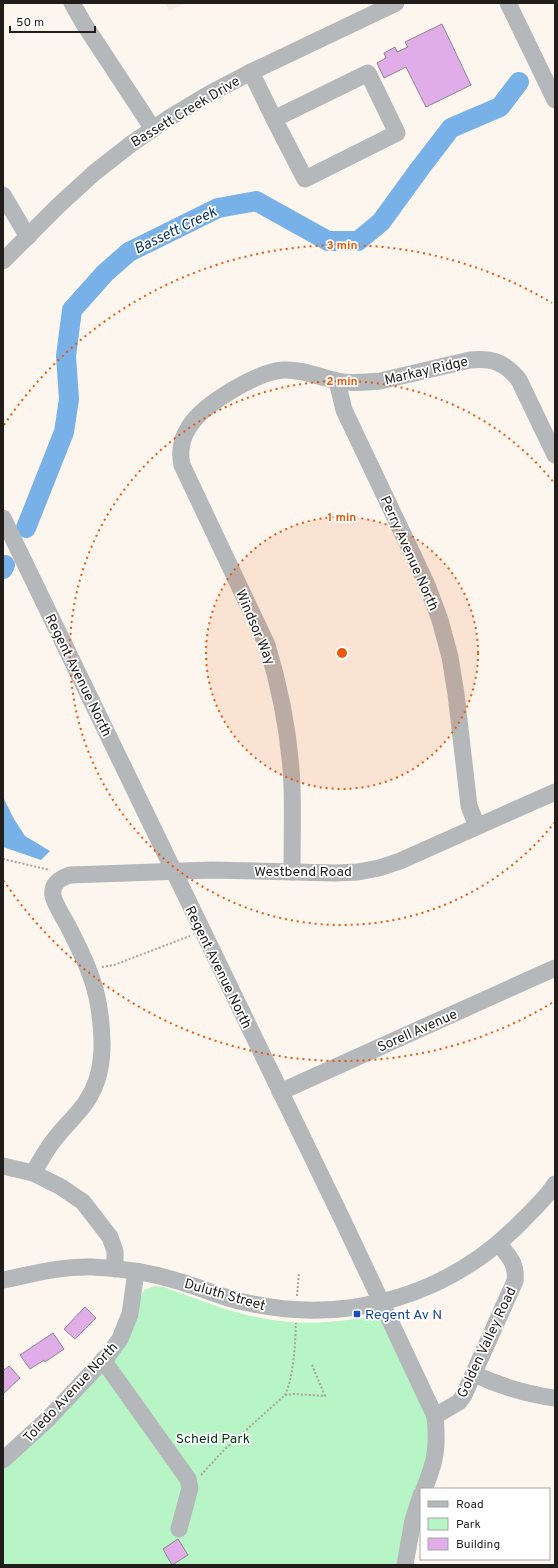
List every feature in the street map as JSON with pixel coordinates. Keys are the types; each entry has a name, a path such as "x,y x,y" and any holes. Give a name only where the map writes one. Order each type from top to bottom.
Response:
{"street":[{"path":"72,3 84,24 153,129"},
{"name":"Bassett Creek Drive","path":"3,261 58,206 94,173 153,129 209,94 251,72 396,3"},
{"path":"508,3 555,100"},
{"path":"251,72 274,118 305,179 397,133 368,73 274,118"},
{"path":"3,195 28,237"},
{"name":"Markay Ridge","path":"182,442 192,422 206,409 258,377 276,372 295,371 309,373 337,381 380,381 484,358 500,363 512,371 519,380 555,456"},
{"name":"Perry Avenue North","path":"337,381 344,410 427,585 440,620 450,657 456,694 470,806 477,826"},
{"name":"Windsor Way","path":"182,442 180,454 186,476 264,640 276,677 283,709 290,761 292,804 292,872"},
{"name":"Regent Avenue North","path":"3,518 435,1416"},
{"name":"Westbend Road","path":"60,878 70,875 211,870 336,873 358,872 379,868 400,861 555,792"},
{"path":"33,1173 57,1136 86,1102 95,1085 102,1063 102,1040 99,1007 92,980 81,953 53,895 55,884 60,878"},
{"name":"Sorell Avenue","path":"280,1092 555,968"},
{"path":"3,1166 33,1173 61,1187 83,1202 110,1237 115,1251 115,1269"},
{"path":"499,1244 536,1207 555,1184"},
{"name":"Duluth Street","path":"6,1280 46,1270 92,1267 115,1269 152,1274 180,1281 244,1302 282,1309 320,1310 360,1307 420,1290 471,1264 499,1244"},
{"name":"Golden Valley Road","path":"435,1416 459,1402 464,1395 514,1281 516,1274 513,1262 499,1244"},
{"name":"Toledo Avenue North","path":"3,1460 48,1419 120,1340 127,1324 136,1272"},
{"path":"103,1360 188,1479 190,1488 179,1529"},
{"path":"474,1374 494,1383 528,1394 555,1398"},
{"path":"424,1488 434,1462 436,1450 437,1435 435,1416"},
{"path":"405,1565 413,1520 420,1498"}],"path":[{"path":"3,859 57,872 60,878"},
{"path":"101,967 114,965 194,935"},
{"path":"190,1488 223,1451 285,1395 288,1388 295,1341"},
{"path":"285,1395 325,1396 312,1365"}],"shaded area":[{"path":"165,3 185,3 169,11"}],"green space":[{"name":"Scheid Park","path":"154,1286 164,1287 242,1314 274,1320 314,1323 380,1318 428,1420 430,1439 421,1479 411,1501 397,1565 3,1565 3,1469 23,1452 138,1304 144,1290"}],"water":[{"path":"3,797 14,819 25,836 50,851 41,860 3,847"}],"building":[{"path":"442,24 471,85 426,107 406,67 384,78 377,63 386,58 384,53 395,47 397,52 408,47 405,42"},
{"path":"85,1307 96,1318 75,1339 64,1329"},
{"path":"53,1333 64,1349 45,1362 44,1360 30,1369 20,1355"},
{"path":"9,1366 20,1378 3,1394 3,1371"},
{"path":"178,1539 188,1555 172,1565 163,1549"}],"waterway":[{"name":"Bassett Creek","path":"26,528 64,432 69,399 66,356 72,310 105,273 129,252 218,208 256,201 328,241 358,241 381,222 451,128 500,107 519,82"},
{"name":"Bassett Creek","path":"3,569 5,565"}],"place":[{"name":"Regent Av N","path":"357,1314"}]}
